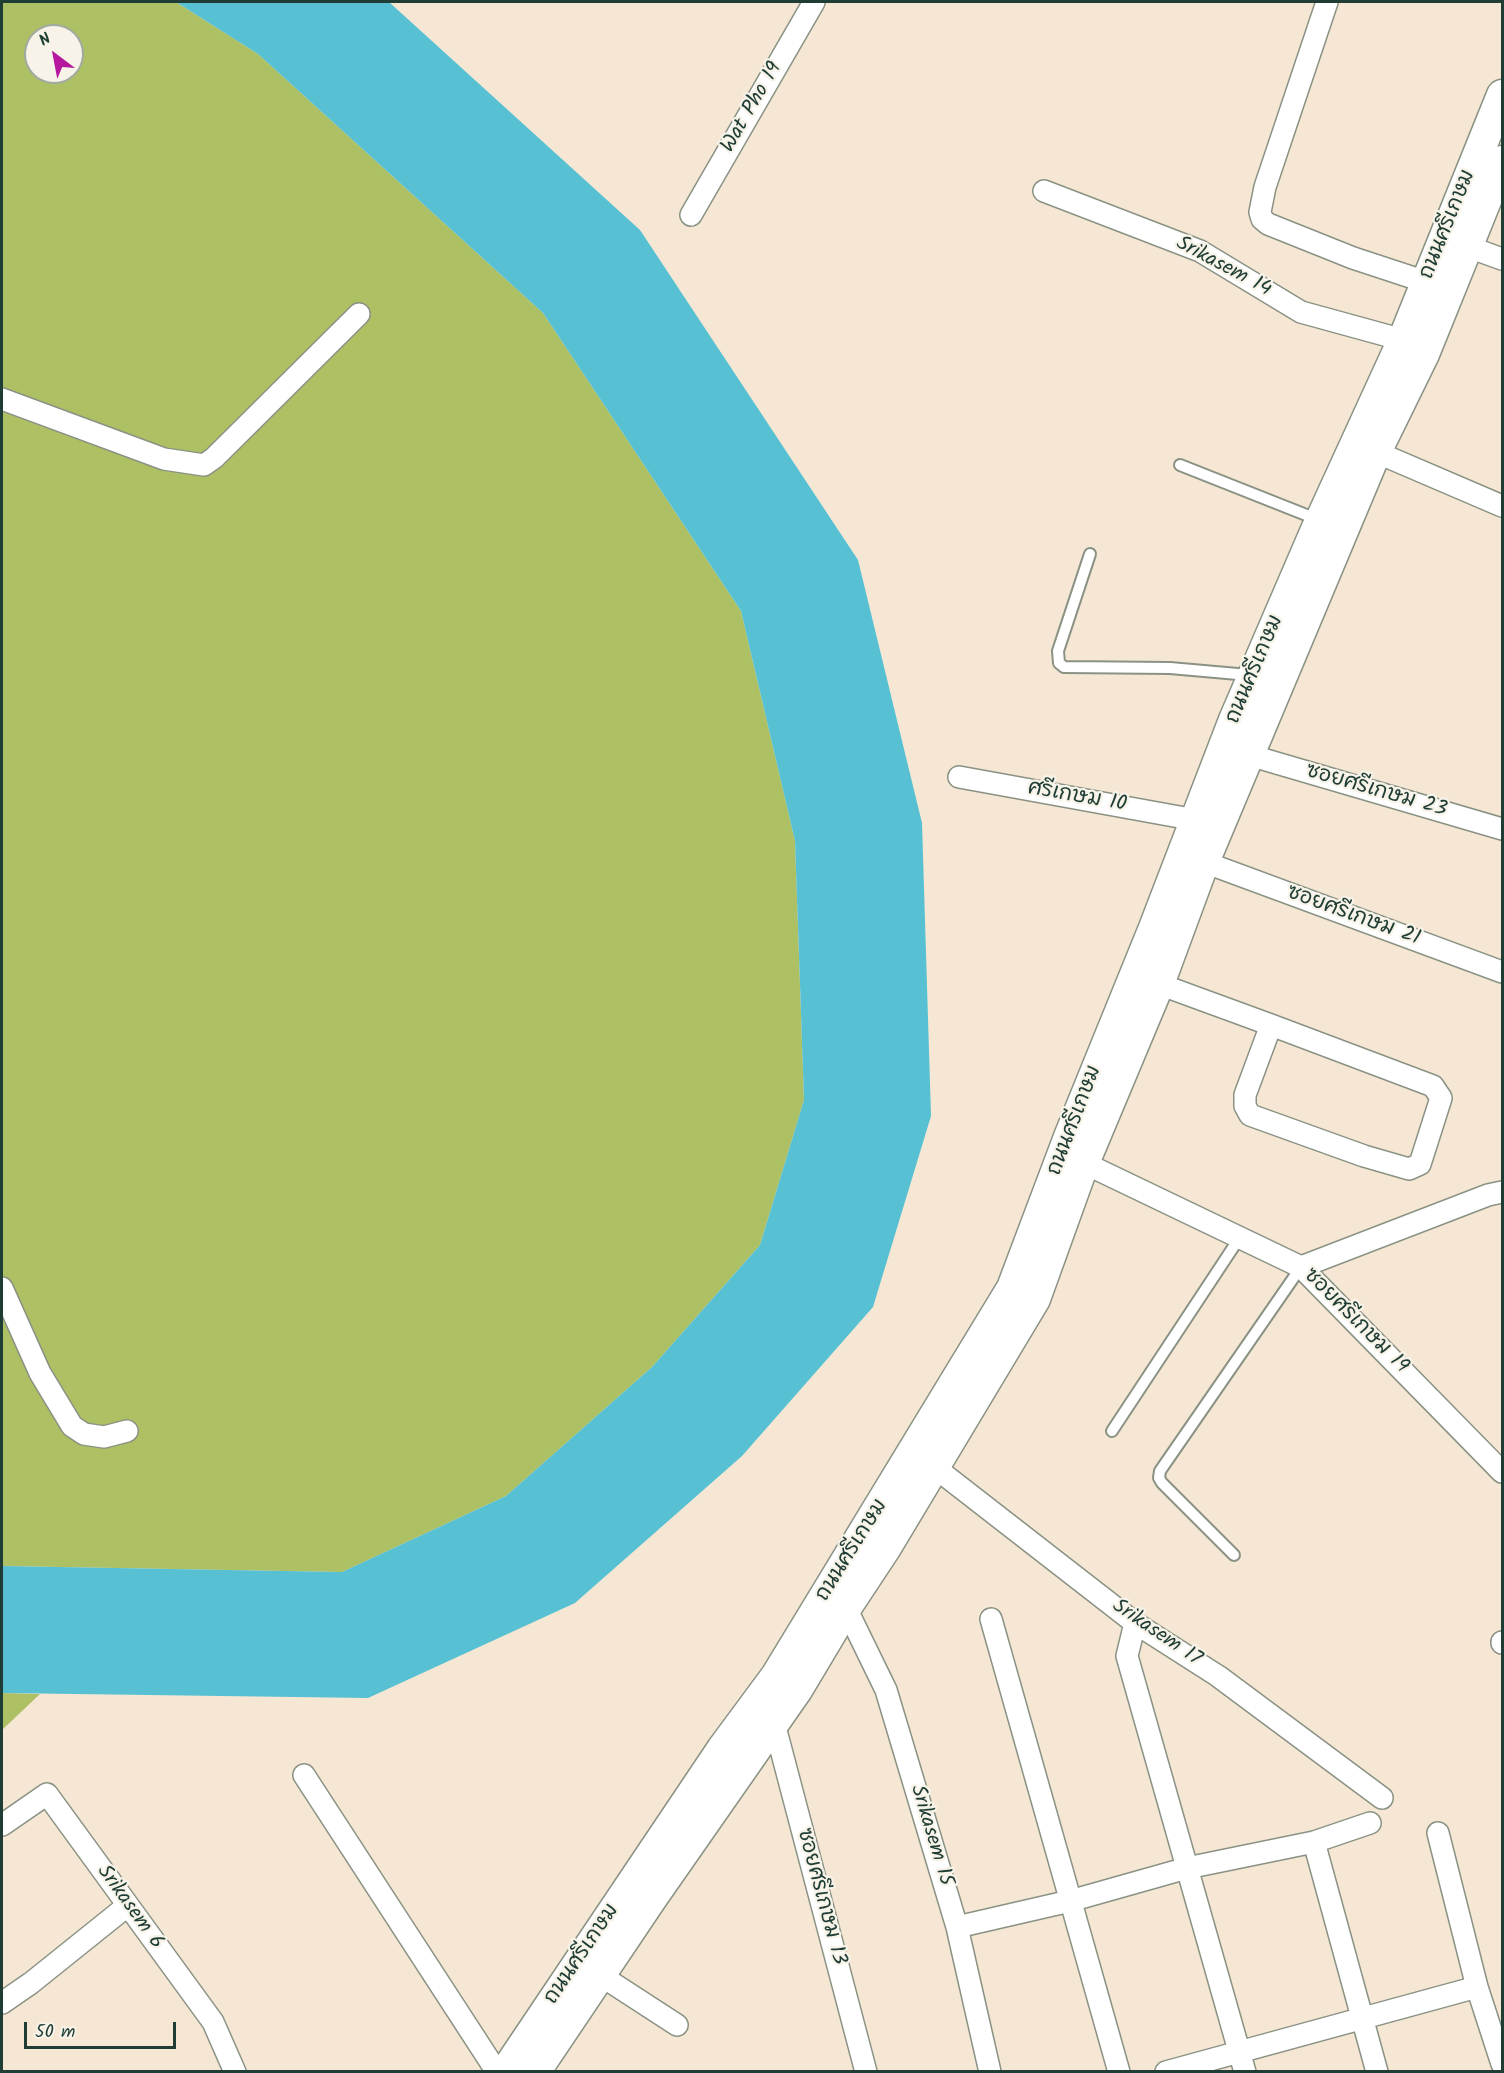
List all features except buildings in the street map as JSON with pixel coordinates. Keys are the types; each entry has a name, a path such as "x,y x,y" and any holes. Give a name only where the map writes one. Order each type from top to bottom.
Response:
{"main road":[{"name":"ถนนศรีเกษม","path":"535,2072 797,1690 846,1608 885,1549 1035,1299 1037,1258 1069,1137 1253,676 1320,520 1403,340 1503,95"},
{"name":"ถนนศรีเกษม","path":"506,2072 722,1749 776,1676 969,1363 1012,1288 1037,1258 1084,1163 1159,984 1204,862 1376,452 1424,354 1466,246 1500,174"}],"street":[{"name":"Wat Pho 19","path":"691,215 814,2"},
{"path":"1327,2 1265,187 1260,212 1262,219 1268,224 1353,258 1426,282"},
{"name":"Srikasem 14","path":"1044,191 1200,251 1301,312 1403,340"},
{"path":"1466,246 1503,259"},
{"path":"2,399 164,459 204,465 214,458 358,314"},
{"path":"1376,452 1503,506"},
{"name":"ซอยศรีเกษม 23","path":"1249,755 1503,829"},
{"name":"ศรีเกษม 10","path":"959,777 1196,819"},
{"name":"ซอยศรีเกษม 21","path":"1204,862 1503,972"},
{"path":"1159,984 1271,1025 1433,1086 1441,1098 1420,1164 1409,1169 1364,1156 1251,1115 1245,1106 1245,1095 1271,1025"},
{"name":"ซอยศรีเกษม 19","path":"1084,1163 1301,1267 1503,1472"},
{"path":"1301,1267 1488,1195 1503,1192"},
{"path":"2,1288 40,1373 72,1426 84,1434 104,1437 127,1431"},
{"name":"Srikasem 17","path":"933,1466 1136,1623 1218,1676 1382,1798"},
{"name":"Srikasem 15","path":"846,1608 886,1689 957,1927 990,2072"},
{"path":"991,1619 1119,2072"},
{"path":"1136,1623 1127,1656 1243,2062"},
{"name":"ซอยศรีเกษม 13","path":"774,1723 866,2072"},
{"path":"304,1775 497,2072"},
{"name":"Srikasem 6","path":"2,1825 47,1794 213,2022 235,2072"},
{"path":"957,1927 1070,1901 1187,1868 1314,1842 1370,1823"},
{"path":"1438,1833 1477,1986 1503,2064"},
{"path":"1314,1842 1377,2072"},
{"path":"2,2003 31,1983 128,1906"},
{"path":"600,1975 677,2025"},
{"path":"1166,2072 1243,2062 1363,2019 1477,1986"}],"lane":[{"path":"1180,465 1320,520"},
{"path":"1089,554 1058,651 1059,663 1064,667 1160,668 1253,676"},
{"path":"1112,1431 1240,1237"},
{"path":"1234,1555 1162,1483 1159,1478 1160,1471 1301,1267"}],"green space":[{"path":"2,2 176,2 258,54 543,313 741,611 795,841 804,1100 760,1245 652,1367 506,1496 342,1572 2,1566"},
{"path":"2,1693 39,1694 40,1694 2,1730"}],"water":[{"path":"176,2 389,2 640,230 858,560 922,823 931,1116 873,1307 742,1456 575,1603 368,1698 2,1693 2,1566 342,1572 506,1496 652,1367 760,1245 804,1100 795,841 741,611 543,313 258,54"}]}
